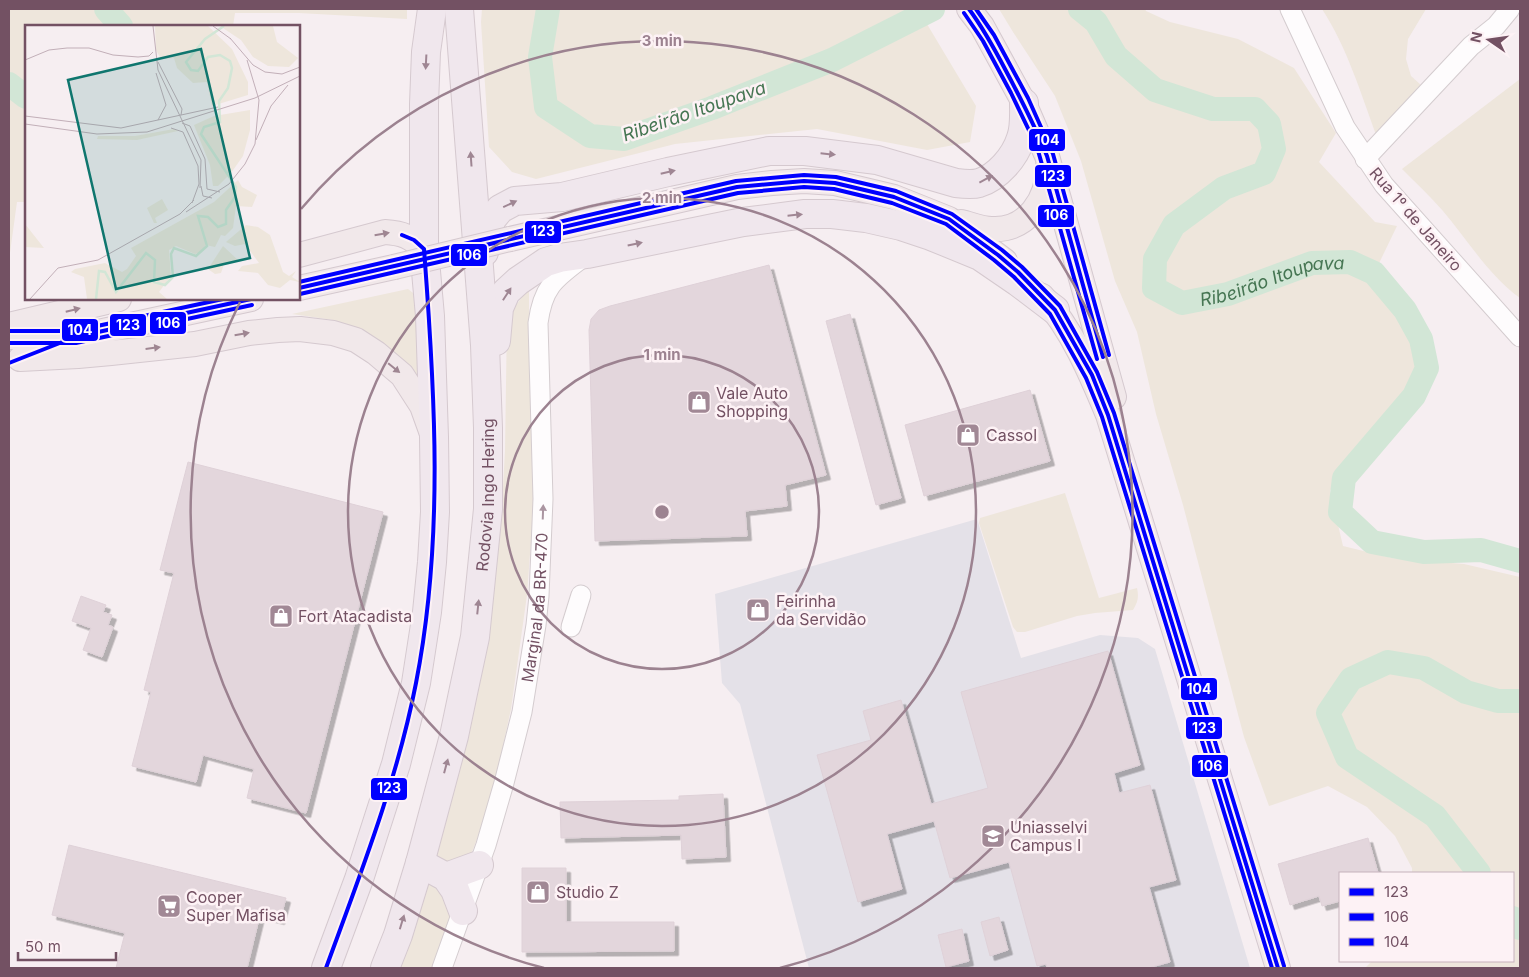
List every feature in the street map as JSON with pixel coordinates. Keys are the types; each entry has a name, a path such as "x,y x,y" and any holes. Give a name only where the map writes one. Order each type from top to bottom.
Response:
{"highway":[{"path":"326,968 359,879 396,764 416,683 427,612 435,512 430,316 424,249 424,104 426,52 432,11"},
{"name":"Rodovia Ingo Hering","path":"385,968 398,935 420,863 454,736 475,637 488,509 485,345 459,12"},
{"path":"480,278 491,220 500,209 515,201 562,197 730,158 769,151 805,151 877,160 956,182 966,184 978,183 990,178 1014,154 1021,138 1024,122 1024,103"},
{"path":"488,428 499,308 506,292 518,280 546,262 560,258 743,222 805,214 832,214 866,218 901,226 980,256 1055,310"},
{"path":"420,863 446,876 455,890 463,911"},
{"path":"446,876 479,865"}],"main road":[{"path":"975,17 1024,103 1047,156 1118,410 1138,514"},
{"path":"300,288 719,191 772,183 834,183 894,197 949,219 991,229 1008,228 1022,221 1040,203 1048,173 1047,156"},
{"path":"949,219 1018,272 1055,310 1095,383 1108,415 1278,968"},
{"path":"300,255 385,232 399,233 414,240 424,249"},
{"path":"9,325 115,300"},
{"path":"14,361 75,337 246,300"},
{"path":"14,361 194,344 249,333 278,330 300,329 333,333 356,340 376,353 402,375 422,406 434,437"},
{"path":"9,338 75,337"}],"street":[{"name":"Rua 1º de Janeiro","path":"1290,9 1345,126 1365,159 1384,185 1520,337"},
{"path":"1365,159 1471,46 1496,26 1510,9"},
{"name":"Marginal da BR-470","path":"442,968 486,846 522,712 539,596 543,499 538,323 540,305 545,292 556,278 588,254"},
{"path":"572,628 581,595"}],"shaded area":[{"path":"9,9 407,9 407,19 299,13 235,13 233,25 25,25 25,202 17,202 9,260"},
{"path":"482,9 918,9 976,106 970,142 927,150 817,129 675,144 536,179 512,172 489,147 481,22"},
{"path":"999,9 1145,9 1170,22 1238,39 1294,68 1336,133 1319,162 1375,222 1397,226 1369,284 1397,306 1413,334 1416,366 1412,383 1403,399 1393,411 1357,445 1330,491 1343,546 1392,558 1464,564 1520,577 1520,968 1365,968 1371,962 1514,962 1514,872 1412,872 1412,868 1395,836 1367,807 1328,786 1269,806 1244,737 1183,505 1156,414 1137,332 1115,281 1081,161 1055,96"},
{"path":"1322,9 1426,9 1408,39 1406,59 1411,76 1421,85 1377,137 1346,55"},
{"path":"1520,79 1520,298 1498,279 1443,211 1402,169"},
{"path":"408,289 418,297 427,396 370,337 333,320 292,314"},
{"path":"529,291 534,500 527,595 511,709 496,778 472,852 462,864 432,861 492,603 501,523 505,451 507,317 525,293"},
{"path":"1065,493 1099,598 1137,588 1137,602 1133,610 1077,616 1025,632 1017,632 1013,627 979,523 980,518"},
{"name":"Uniasselvi Campus I","path":"977,519 1021,658 1100,635 1138,638 1155,649 1250,968 809,968 740,704 722,683 715,594"},
{"path":"428,876 447,901 450,916 446,931 433,968 398,968"}],"building":[{"name":"Vale Auto Shopping","path":"769,265 826,475 785,485 787,506 745,511 747,536 595,541 589,330 591,319 599,310 610,306"},
{"path":"850,314 901,498 876,505 826,321"},
{"path":"1030,390 1050,461 924,496 905,425"},
{"path":"188,462 383,512 306,813 247,798 254,769 203,755 196,782 132,766 151,692 144,690 174,573 160,570"},
{"path":"81,596 106,605 103,612 112,615 108,625 113,627 102,657 83,650 91,628 72,621"},
{"path":"1108,651 1140,765 1114,773 1119,793 1150,785 1176,880 1149,887 1170,962 1148,968 1047,968 1046,964 1037,966 1009,862 950,878 934,821 887,834 902,889 858,902 817,755 871,740 863,711 901,700 931,804 988,788 961,692"},
{"path":"723,794 726,857 682,859 681,835 561,838 560,802 679,800 679,796"},
{"path":"1368,838 1378,872 1339,872 1339,901 1322,906 1319,896 1290,905 1278,864"},
{"name":"Cooper Super Mafisa","path":"69,845 286,898 280,920 260,915 247,968 116,968 125,933 52,915"},
{"path":"522,868 566,868 566,922 674,922 674,951 522,952"},
{"path":"999,917 1008,950 990,956 981,922"},
{"path":"962,929 969,961 946,967 938,935"}],"waterway":[{"name":"Ribeirão Itoupava","path":"106,9 120,25"},
{"name":"Ribeirão Itoupava","path":"548,9 540,57 546,107 590,136 624,139 712,108 832,60 933,9"},
{"name":"Ribeirão Itoupava","path":"1080,9 1096,22 1116,56 1155,90 1213,109 1255,109 1269,124 1274,149 1264,173 1224,188 1174,225 1155,259 1154,288 1182,303 1228,294 1312,263 1350,262 1374,273 1405,310 1421,339 1427,368 1414,396 1344,478 1340,512 1372,542 1424,552 1481,550 1520,561"},
{"name":"Ribeirão Itoupava","path":"9,84 25,96"},
{"name":"Ribeirão Itoupava","path":"1478,872 1435,816 1347,757 1328,713 1351,679 1388,662 1424,668 1466,692 1498,701 1520,701"},
{"name":"Ribeirão Itoupava","path":"1514,919 1520,928"}],"transit line":[{"name":"123","path":"969,9 1001,61 1047,156 1103,357"},
{"name":"104","path":"976,9 994,35 1028,98 1053,154 1109,355"},
{"name":"106","path":"964,13 983,41 1037,147 1097,359"},
{"name":"104","path":"300,282 736,181 804,175 836,177 896,191 952,214 1022,267 1060,306 1097,372 1114,413 1284,966"},
{"name":"123","path":"300,288 737,187 804,181 835,183 894,197 949,219 1018,272 1055,310 1092,375 1108,415 1278,968"},
{"name":"106","path":"300,294 738,193 804,187 834,189 892,203 946,224 1014,277 1050,314 1086,378 1102,417 1272,968"},
{"name":"123","path":"326,968 377,827 399,756 416,683 431,575 434,521 434,412 424,249 414,240 402,235"},
{"name":"104","path":"9,331 74,331 218,300"},
{"name":"123","path":"9,363 75,337 246,300"},
{"name":"106","path":"9,343 76,343 252,305"}],"place":[{"name":"Vale Auto Shopping","path":"699,402"},
{"name":"Cassol","path":"968,435"},
{"name":"Feirinha da Servidão","path":"758,610"},
{"name":"Fort Atacadista","path":"281,616"},
{"name":"Uniasselvi Campus I","path":"993,836"},
{"name":"Studio Z","path":"538,892"},
{"name":"Cooper Super Mafisa","path":"169,906"}]}
